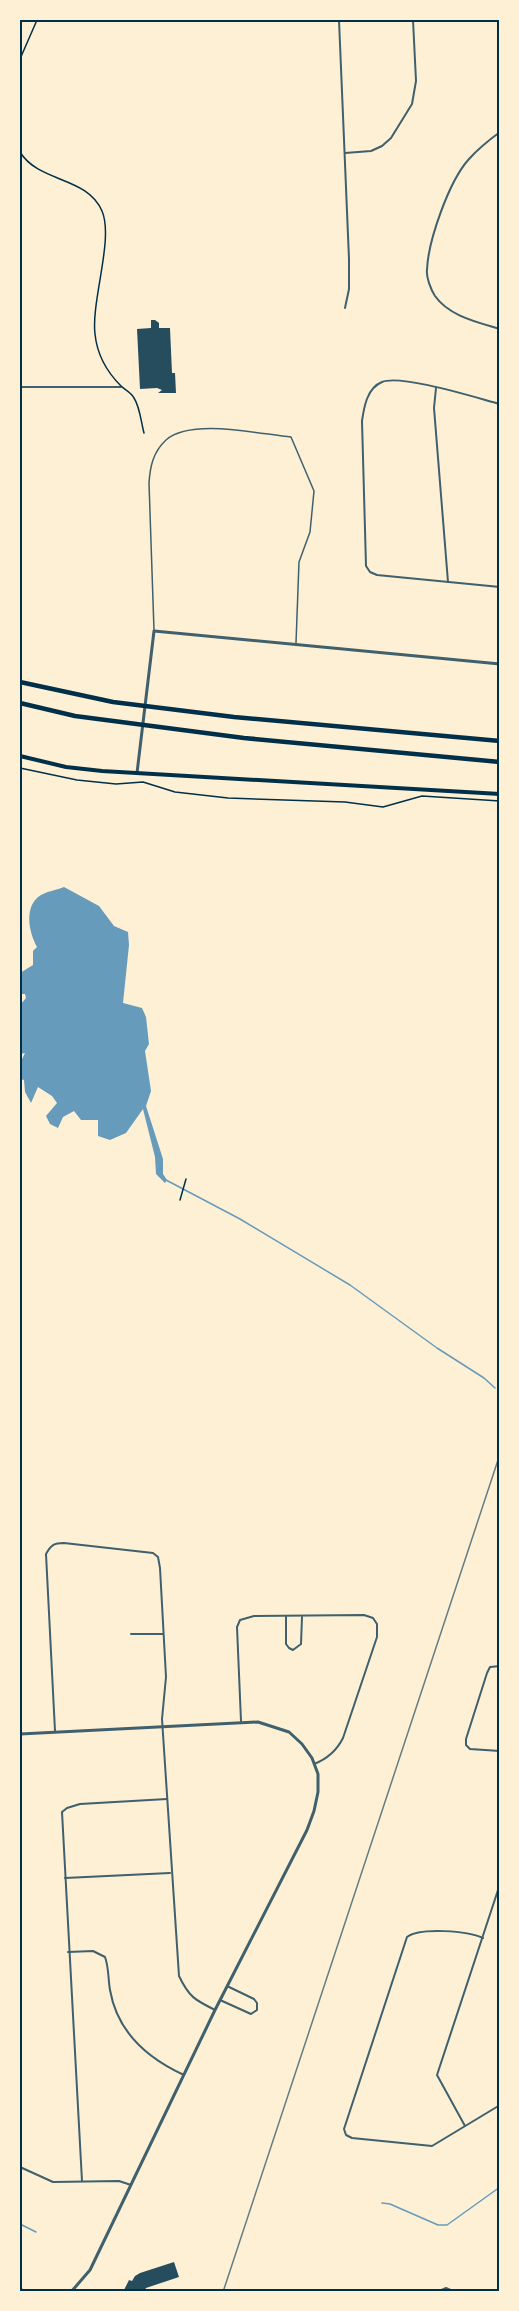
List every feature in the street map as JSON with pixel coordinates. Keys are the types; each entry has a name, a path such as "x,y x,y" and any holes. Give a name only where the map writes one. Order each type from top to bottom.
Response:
{"highway":[{"path":"20,682 113,702 246,718 500,741"},
{"path":"20,703 75,716 175,730 500,762"}],"main road":[{"path":"20,756 66,767 137,773 500,794"}],"street":[{"path":"339,20 349,259 349,289 345,308"},
{"path":"345,153 371,151 382,146 391,138 412,104 416,81 413,20"},
{"path":"500,132 468,160 451,188 432,239 426,273 433,293 443,305 474,321 500,329"},
{"path":"500,404 410,381 391,380 375,386 367,398 362,421 366,566 370,572 377,575 500,587"},
{"path":"436,388 434,408 447,582"},
{"path":"137,773 154,631 500,664"},
{"path":"55,1731 46,1554 50,1546 64,1543 153,1553 158,1557 160,1568 166,1677 163,1726 179,1976 188,1994 196,2001 215,2010"},
{"path":"241,1721 237,1627 240,1620 247,1616 364,1615 374,1618 378,1626 377,1637 344,1738 324,1760 314,1764"},
{"path":"286,1617 286,1644 293,1650 301,1644 302,1617"},
{"path":"130,1634 163,1634"},
{"path":"500,1666 490,1667 487,1672 465,1739 470,1749 500,1751"},
{"path":"20,1734 241,1721 258,1722 289,1732 302,1744 318,1774 318,1792 307,1830 215,2010 90,2270 71,2292"},
{"path":"82,2181 62,1812 80,1804 168,1799"},
{"path":"65,1878 171,1873"},
{"path":"465,2126 438,2075 500,1884"},
{"path":"483,1938 467,1934 419,1931 407,1936 344,2129 346,2135 352,2138 432,2146 500,2105"},
{"path":"68,1952 93,1951 105,1958 113,2003 124,2029 143,2050 166,2067 184,2075"},
{"path":"220,2000 251,2014 257,2010 257,2003 254,2000 227,1986"},
{"path":"20,2167 53,2182 119,2181 131,2185"},
{"path":"20,2287 24,2292"},
{"path":"437,2292 446,2288 455,2292"}],"lane":[{"path":"154,631 150,467 157,452 167,439 188,431 211,429 291,437 314,491 310,532 299,562 296,644"}],"path":[{"path":"20,59 37,20"},
{"path":"20,152 30,165 39,171 72,183 94,199 102,211 105,221 104,251 97,294 95,333 105,367 136,400 144,433"},
{"path":"20,387 122,387"},
{"path":"20,768 77,780 116,784 143,782 176,792 228,798 345,802 383,807 422,796 500,801"},
{"path":"180,1200 186,1179"}],"water":[{"path":"64,887 99,906 114,926 128,932 129,945 123,1003 142,1008 146,1017 149,1044 145,1051 151,1091 146,1106 163,1159 163,1174 167,1180 165,1183 156,1174 155,1157 143,1109 126,1133 110,1140 98,1136 98,1120 81,1120 74,1111 63,1117 58,1128 50,1124 46,1116 57,1103 52,1096 38,1087 31,1103 25,1092 24,1080 20,1079 20,1063 25,1053 20,1054 22,1010 20,1005 26,998 25,994 20,994 20,973 33,965 33,951 37,947 31,934 30,912 32,905 41,895"}],"building":[{"path":"151,320 159,323 159,328 170,328 172,373 175,373 176,393 158,393 162,390 157,388 140,389 137,329 151,328"},
{"path":"174,2262 179,2277 146,2288 144,2292 124,2290 129,2280 132,2281 140,2273"}],"waterway":[{"path":"166,1180 240,1219 350,1285 495,1388"},
{"path":"382,2203 390,2204 438,2225 447,2225 500,2187"},
{"path":"20,2224 36,2232"}],"railway":[{"path":"223,2292 500,1454"}]}
